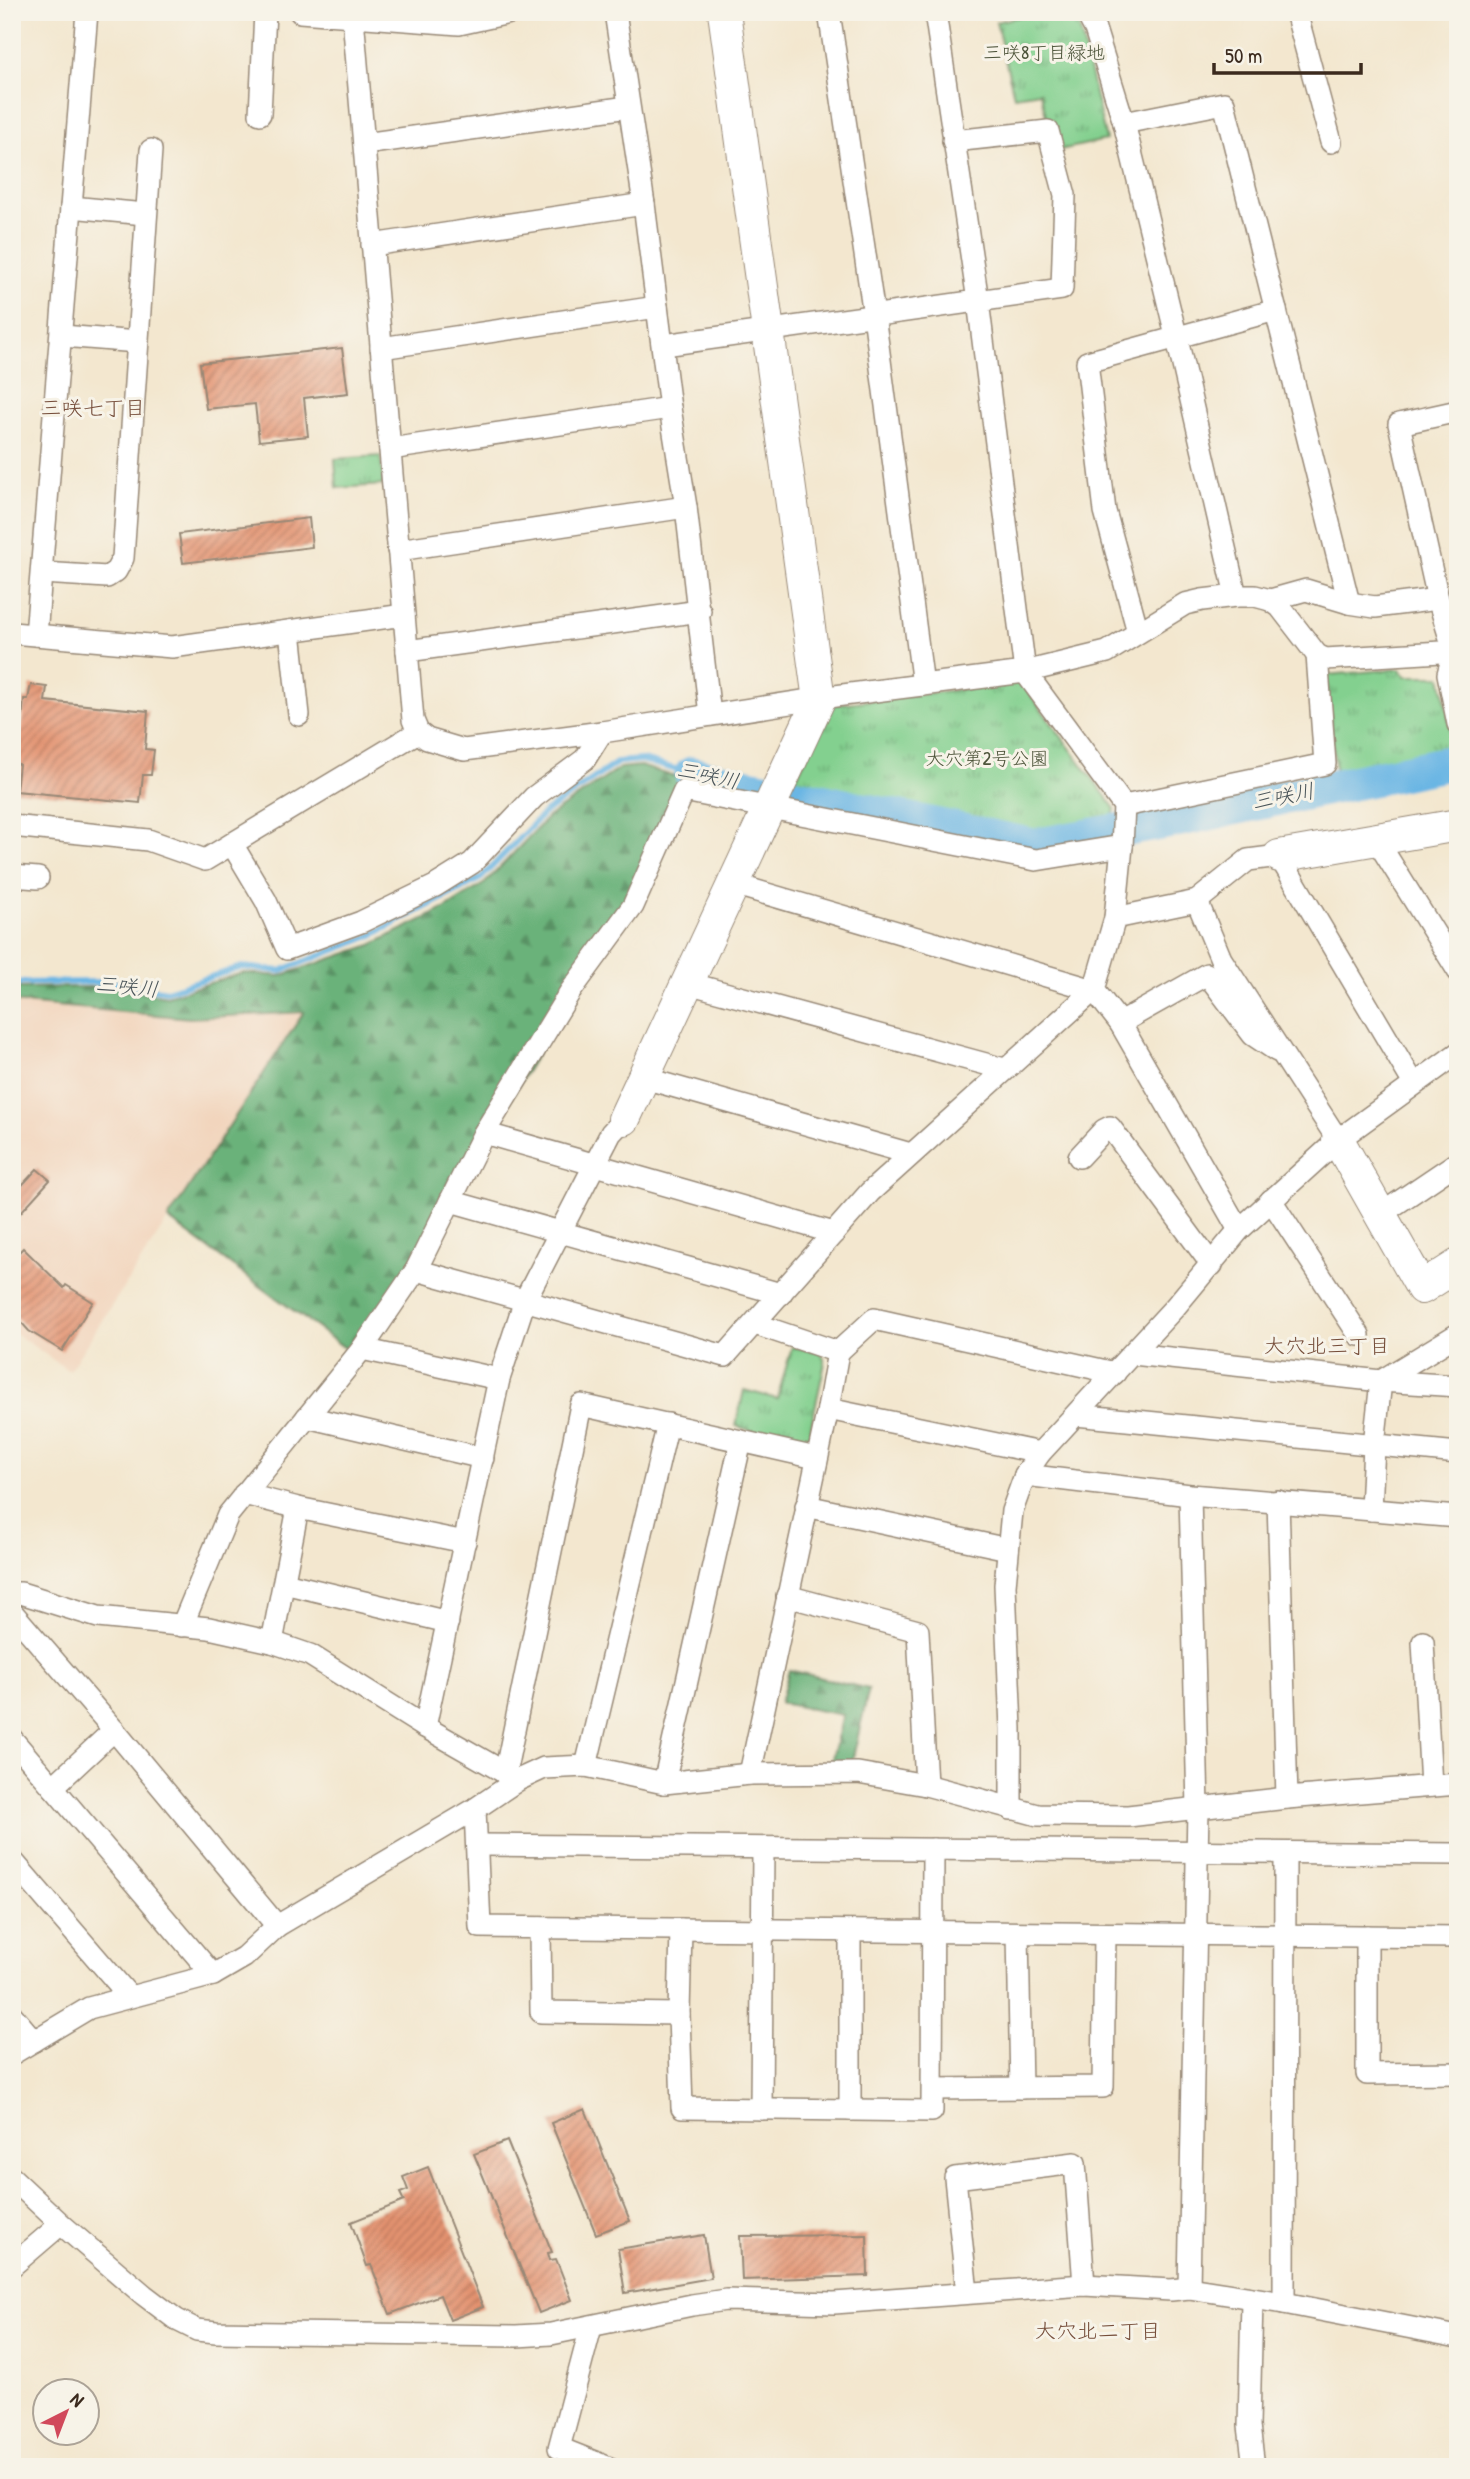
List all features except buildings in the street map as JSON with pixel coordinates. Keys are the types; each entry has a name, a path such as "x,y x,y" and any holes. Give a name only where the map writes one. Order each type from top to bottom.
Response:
{"street":[{"path":"36,635 87,12"},
{"path":"260,114 265,12"},
{"path":"300,12 459,24 514,12"},
{"path":"615,12 686,507 710,715"},
{"path":"425,1727 499,1379 526,1300 594,1164 611,1133 624,1119 819,701 724,12"},
{"path":"830,12 874,315 923,685"},
{"path":"416,1270 725,1356 870,1192 1003,1069 1094,990 1115,918 1124,806 1025,672 978,301 935,12"},
{"path":"1086,12 1095,29 1124,123 1236,596"},
{"path":"1296,12 1331,142"},
{"path":"353,17 413,720 418,732 427,739 464,750 819,701 835,696 1025,672 1107,652 1185,604 1236,596 1255,596 1270,600 1280,607 1317,655 1325,659 1456,651"},
{"path":"1124,123 1224,103 1349,603"},
{"path":"364,144 628,107"},
{"path":"664,345 1062,289 1065,195 1048,131 953,141"},
{"path":"42,573 107,577 116,571 123,558 151,150"},
{"path":"372,245 644,204"},
{"path":"71,207 145,214"},
{"path":"381,348 657,307"},
{"path":"1138,632 1105,511 1087,362 1276,310"},
{"path":"62,336 138,342"},
{"path":"390,449 670,408"},
{"path":"1458,411 1399,424 1438,599 1456,651 1448,674 1458,724"},
{"path":"398,550 686,507"},
{"path":"1270,600 1306,590 1349,603 1375,607 1438,599"},
{"path":"407,651 700,611"},
{"path":"12,633 172,647 404,615"},
{"path":"290,631 299,715"},
{"path":"1124,806 1325,764 1317,655"},
{"path":"12,826 148,840 205,860 418,732"},
{"path":"232,844 266,901 286,948 361,922 435,886 472,863 534,797 585,760 602,732"},
{"path":"182,1626 228,1515 362,1349 416,1270 484,1133 570,992 633,906 684,791 774,798 1036,860 1122,846"},
{"path":"1115,918 1197,901 1248,860 1458,825"},
{"path":"1376,839 1458,971"},
{"path":"1279,856 1413,1084"},
{"path":"12,876 38,878"},
{"path":"733,884 1094,990 1120,1023 1239,1230"},
{"path":"1197,901 1221,959 1338,1140 1422,1288 1458,1265"},
{"path":"1120,1023 1207,974 1253,1035 1284,1056"},
{"path":"688,983 1003,1069"},
{"path":"1011,1809 1011,1728 1005,1585 1012,1511 1025,1475 1040,1453 1133,1354 1212,1265 1239,1230 1338,1140 1458,1053"},
{"path":"644,1078 911,1154"},
{"path":"1079,1157 1110,1127 1212,1265"},
{"path":"484,1133 834,1233"},
{"path":"1381,1214 1458,1162"},
{"path":"1271,1200 1359,1335"},
{"path":"450,1201 781,1294"},
{"path":"750,1774 838,1352 874,1319 1115,1373"},
{"path":"755,1324 838,1352"},
{"path":"1381,1381 1458,1334"},
{"path":"362,1349 499,1379"},
{"path":"1133,1354 1381,1381 1458,1386"},
{"path":"1371,1510 1381,1381"},
{"path":"512,1777 581,1405 816,1458"},
{"path":"828,1409 1040,1453"},
{"path":"1076,1415 1458,1453"},
{"path":"307,1417 483,1458"},
{"path":"586,1766 667,1424"},
{"path":"664,1783 741,1441"},
{"path":"1025,1475 1190,1495 1458,1517"},
{"path":"244,1494 298,1508 465,1542"},
{"path":"1189,2288 1194,1934 1198,1854 1190,1495"},
{"path":"1278,1502 1287,1798"},
{"path":"806,1506 1008,1549"},
{"path":"272,1642 298,1508"},
{"path":"284,1583 448,1622"},
{"path":"12,1593 21,1593 98,1617 209,1628 272,1642 310,1655 425,1727 512,1777"},
{"path":"787,1596 918,1631 926,1785"},
{"path":"12,1612 277,1926"},
{"path":"1423,1642 1431,1786"},
{"path":"53,1787 114,1730"},
{"path":"12,1738 213,1975"},
{"path":"12,2054 89,2008 213,1975 244,1957 277,1926 475,1809 512,1777 544,1768 586,1766 664,1783 750,1774 858,1773 926,1785 1038,1815 1128,1816 1287,1798 1458,1784"},
{"path":"475,1809 480,1927 1458,1937"},
{"path":"478,1845 1198,1854 1458,1854"},
{"path":"761,2109 763,1849"},
{"path":"681,1929 679,2014 682,2108 932,2111 933,1849"},
{"path":"1284,2303 1285,1853"},
{"path":"12,1860 129,1996"},
{"path":"540,1928 541,2012 679,2014"},
{"path":"850,1931 850,2110"},
{"path":"1018,1933 1021,2088"},
{"path":"933,2090 1103,2087 1105,1934"},
{"path":"1367,1936 1367,2074 1458,2073"},
{"path":"12,2015 34,2040"},
{"path":"967,2293 955,2178 1075,2163 1084,2285"},
{"path":"12,2178 144,2295 177,2320 197,2330 516,2336 551,2334 726,2300 834,2303 1084,2285 1171,2290 1189,2288 1284,2303 1458,2337"},
{"path":"12,2266 61,2224"},
{"path":"1252,2300 1249,2426 1254,2467"},
{"path":"592,2326 559,2448 608,2466"}],"shaded area":[{"path":"12,1002 190,1018 304,1011 69,1371 12,1331"}],"green space":[{"name":"三咲8丁目緑地","path":"1039,12 1070,12 1079,26 1106,140 1055,151 1040,92 1014,96 996,22"},
{"path":"381,456 383,485 337,488 335,459"},
{"path":"1400,669 1406,676 1441,676 1455,755 1336,775 1326,675"},
{"name":"大穴第2号公園","path":"1021,682 1115,809 1111,823 1034,840 790,790 832,705"},
{"path":"640,766 683,779 629,898 410,1268 349,1351 168,1219 304,1012 190,1018 12,1002 12,988 106,987 167,996 243,973 280,976 371,945 444,909 485,883 548,817 620,768"},
{"path":"792,1347 821,1352 825,1362 809,1436 801,1444 736,1426 744,1390 777,1399"},
{"path":"789,1670 869,1689 849,1774 829,1771 843,1715 780,1703"}],"waterway":[{"name":"三咲川","path":"12,983 109,982 167,991 242,967 280,971 368,937 481,878 545,812 618,762 642,760 692,774"},
{"name":"三咲川","path":"692,774 1034,846 1161,823 1458,761"}],"district":[{"name":"三咲七丁目","path":"93,407"},
{"name":"大穴北三丁目","path":"1327,1345"},
{"name":"大穴北二丁目","path":"1098,2330"}]}
